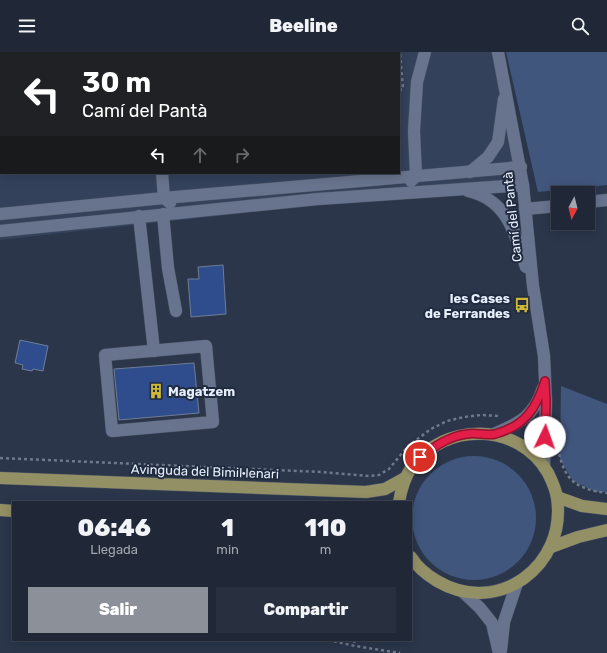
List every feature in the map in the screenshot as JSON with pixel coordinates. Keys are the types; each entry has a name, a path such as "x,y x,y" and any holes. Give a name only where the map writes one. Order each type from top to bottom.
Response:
{"main road":[{"path":"398,501 405,478 420,457 438,443 466,434 494,434 511,439 522,446 538,458 552,481 557,497 558,522 551,547 542,562 517,583 495,592 463,592 447,587 428,576 412,558"},
{"name":"Avinguda del Bimil·lenari","path":"0,478 366,492 385,489 405,478"},
{"path":"557,497 582,506 607,510"},
{"path":"0,510 12,511"},
{"path":"551,547 593,532 607,530"}],"street":[{"path":"388,194 406,187 416,176 414,131 417,82 425,52"},
{"name":"Camí del Pantà","path":"498,52 506,86 524,185 525,210 533,286 542,342 546,402 544,467"},
{"path":"470,172 488,157 498,142 506,86"},
{"path":"0,214 164,198 470,172 521,166"},
{"path":"162,174 164,198 174,206 191,211"},
{"path":"416,176 431,184 456,190 471,191 485,197 497,206 509,219 533,286"},
{"path":"0,231 191,211 388,194 524,185"},
{"path":"139,216 153,209 164,198"},
{"path":"595,201 607,200"},
{"path":"525,210 551,207"},
{"path":"163,214 168,268 176,311"},
{"path":"139,216 154,351"},
{"path":"206,346 213,422 112,431 105,355 154,351 206,346"},
{"name":"Camí del Pantà","path":"494,434 520,422 531,413 539,400 545,381"},
{"path":"500,653 504,622 517,583"},
{"path":"463,592 480,608 492,623 500,653"}],"path":[{"path":"400,52 402,89 400,90"},
{"path":"0,458 321,472 369,476 379,474 389,469 408,446 431,429 447,421 481,415 497,417 507,415"},
{"path":"558,446 565,471 573,481 580,487 596,492 607,493"},
{"path":"332,641 400,653"},
{"path":"354,641 354,646"}],"shaded area":[{"path":"400,52 493,52 516,183 0,240 0,174 400,174"},
{"path":"506,52 607,52 607,185 551,186 551,191 538,192"},
{"path":"561,386 607,404 607,492 596,492 573,481 560,459"},
{"path":"474,456 498,460 509,466 518,474 526,483 532,494 536,518 532,542 526,553 518,562 509,570 498,576 474,580 450,576 439,570 430,562 422,553 416,542 412,518 416,494 422,483 430,474 439,466 450,460"}],"building":[{"path":"223,265 226,314 191,317 188,279 199,279 198,267"},
{"path":"20,340 48,346 43,371 22,369 23,365 15,363"},
{"name":"Magatzem","path":"194,363 199,413 119,420 114,369"}],"place":[{"name":"les Cases de Ferrandes","path":"522,305"},
{"name":"Magatzem","path":"156,391"}],"route":[{"path":"420,457 438,443 466,434 494,434 520,422 531,413 539,400 545,381 545,437"}]}
